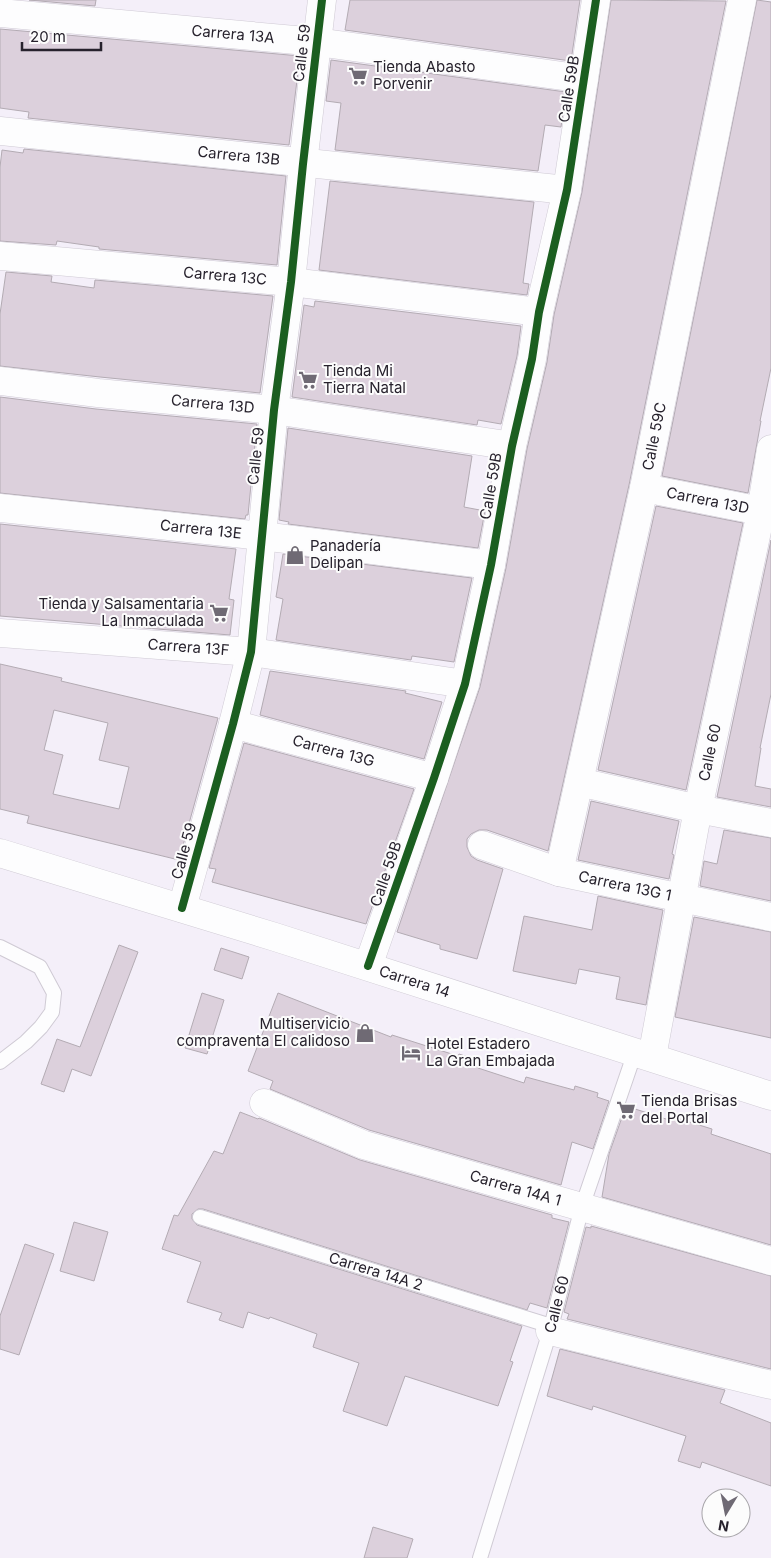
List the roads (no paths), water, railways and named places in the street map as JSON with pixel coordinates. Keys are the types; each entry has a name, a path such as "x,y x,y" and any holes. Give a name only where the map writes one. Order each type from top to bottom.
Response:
{"street":[{"name":"Calle 59","path":"182,908 251,652 274,410 291,282 322,0"},
{"name":"Calle 59B","path":"368,966 465,684 491,565 512,446 532,359 539,312 567,190 596,0"},
{"name":"Calle 59C","path":"559,872 644,488 742,0"},
{"name":"Carrera 13A","path":"0,13 317,42 584,79"},
{"name":"Carrera 13B","path":"0,131 567,190"},
{"name":"Carrera 13C","path":"0,256 291,282 539,312"},
{"name":"Carrera 13D","path":"0,381 98,393 274,410 512,446"},
{"name":"Calle 60","path":"644,1055 682,898 698,809 766,513 771,449"},
{"name":"Carrera 13D","path":"644,488 766,513"},
{"name":"Carrera 13E","path":"0,508 262,536 491,565"},
{"name":"Carrera 13F","path":"0,633 251,652 465,684"},
{"name":"Carrera 13G","path":"233,724 434,778"},
{"path":"579,782 698,809 771,822"},
{"name":"Carrera 13G 1","path":"482,845 559,872 771,917"},
{"name":"Carrera 14","path":"0,853 368,966 771,1096"},
{"name":"Carrera 14A 1","path":"264,1102 364,1145 771,1261"},
{"name":"Carrera 14A 2","path":"550,1328 660,1359 771,1385"}],"lane":[{"path":"0,947 40,967 54,993 52,1012 41,1027 26,1042 0,1062"},
{"name":"Calle 60","path":"480,1558 550,1328 582,1207 644,1055"},
{"name":"Carrera 14A 2","path":"200,1217 550,1328"}],"place":[{"name":"Tienda Abasto Porvenir","path":"358,76"},
{"name":"Tienda Mi Tierra Natal","path":"308,380"},
{"name":"Panadería Delipan","path":"295,555"},
{"name":"Tienda y Salsamentaria La Inmaculada","path":"219,613"},
{"name":"Multiservicio compraventa El calidoso","path":"365,1033"},
{"name":"Hotel Estadero La Gran Embajada","path":"411,1053"},
{"name":"Tienda Brisas del Portal","path":"626,1110"}]}
